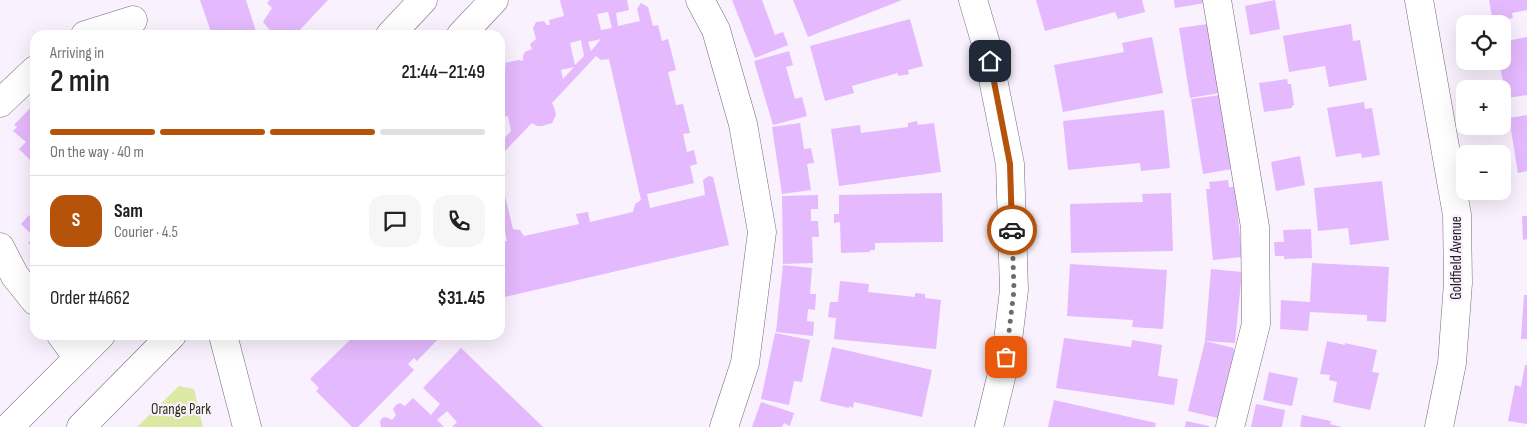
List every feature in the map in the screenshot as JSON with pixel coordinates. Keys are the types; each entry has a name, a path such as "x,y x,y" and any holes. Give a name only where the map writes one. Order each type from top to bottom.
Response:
{"street":[{"path":"465,30 494,0"},
{"path":"700,0 716,30 743,124 762,232 745,363 724,427"},
{"path":"973,0 986,44 1010,164 1014,290 1006,357 989,427"},
{"path":"1216,0 1255,228 1256,324 1230,427"},
{"name":"Goldfield Avenue","path":"1419,0 1457,215 1458,283 1452,363 1439,427"},
{"path":"394,30 414,3"},
{"path":"99,30 133,18"},
{"path":"0,103 30,75"},
{"path":"0,247 15,276 30,295"},
{"path":"65,340 78,358"},
{"path":"8,427 96,340"},
{"path":"81,427 167,340"},
{"path":"224,340 247,427"}],"green space":[{"name":"Orange Park","path":"179,386 194,389 203,427 137,427"}],"building":[{"path":"200,0 246,0 255,30 210,30"},
{"path":"270,0 328,0 300,30 270,30 263,22 272,8 267,3"},
{"path":"560,0 627,0 629,10 616,13 618,26 640,21 637,9 641,3 648,7 653,26 658,25 662,41 668,39 676,70 668,72 676,105 683,104 690,133 683,134 687,152 694,150 697,164 690,166 694,183 647,194 650,208 705,195 703,180 709,176 713,177 729,245 505,297 505,241 507,241 505,232 505,196 513,229 520,230 524,236 579,224 576,214 588,212 590,222 633,212 635,204 641,200 609,59 601,60 596,56 552,103 556,115 552,123 537,126 532,123 505,151 505,138 511,131 508,116 505,117 505,63 523,61 525,52 532,49 530,44 536,39 533,28 536,22 544,21 547,25 550,25 549,20 564,16","holes":["608,12 612,28 601,30 597,14","601,39 591,51 588,42","581,40 584,56 575,65 570,43","574,67 563,79 561,70"]},
{"path":"732,0 762,0 775,35 783,32 788,45 755,58"},
{"path":"793,0 902,0 808,37"},
{"path":"1036,0 1142,0 1145,12 1118,19 1115,12 1045,31"},
{"path":"1174,0 1204,0 1205,3 1175,8"},
{"path":"1275,0 1280,29 1250,35 1245,6"},
{"path":"1489,0 1527,0 1527,10 1512,13 1513,18 1511,18 1511,15 1492,15"},
{"path":"910,19 923,66 908,70 909,74 898,76 898,73 852,86 854,93 825,101 810,46"},
{"path":"1208,24 1220,93 1190,98 1179,28"},
{"path":"1351,24 1353,41 1360,40 1367,80 1329,87 1325,66 1289,72 1283,36"},
{"path":"1152,37 1163,93 1063,112 1054,65 1124,52 1122,43"},
{"path":"1527,37 1527,95 1511,97 1511,80 1503,80 1501,70 1511,70 1511,40"},
{"path":"789,51 793,65 786,67 795,99 802,97 807,116 773,125 754,61"},
{"path":"1287,79 1288,84 1291,84 1294,105 1292,108 1264,112 1259,83"},
{"path":"1220,95 1232,169 1203,174 1191,99"},
{"path":"1364,102 1365,109 1372,108 1380,155 1362,158 1361,153 1336,157 1327,108"},
{"path":"30,108 30,160 19,149 26,142 13,131 17,127 14,125"},
{"path":"1164,110 1170,168 1141,171 1140,163 1068,170 1063,121"},
{"path":"1527,115 1527,171 1518,173 1511,130 1511,118"},
{"path":"917,121 918,125 934,123 941,172 839,186 831,129 860,125 861,133 908,127 908,123"},
{"path":"800,123 804,149 811,148 814,163 807,164 811,190 782,194 772,127"},
{"path":"1300,156 1305,185 1276,191 1271,162"},
{"path":"1228,180 1229,187 1235,187 1242,257 1213,260 1206,189 1210,189 1209,182"},
{"path":"1382,181 1389,240 1350,245 1348,228 1318,231 1314,188"},
{"path":"942,193 943,242 875,243 875,250 870,250 870,252 841,253 840,222 834,223 834,214 839,214 839,195"},
{"path":"1171,193 1173,251 1071,253 1070,204 1143,202 1142,194"},
{"path":"818,195 818,209 811,209 811,221 818,221 819,237 812,237 813,263 783,264 782,196"},
{"path":"29,215 30,233 21,224"},
{"path":"1522,216 1527,216 1527,239 1523,240"},
{"path":"1311,229 1312,258 1284,259 1284,256 1275,256 1274,242 1284,242 1283,230"},
{"path":"1312,263 1389,267 1386,322 1367,321 1367,315 1310,312 1308,331 1280,329 1281,300 1310,302"},
{"path":"1070,264 1167,270 1163,329 1132,327 1133,320 1067,316"},
{"path":"783,265 812,268 810,294 816,294 815,310 808,309 807,321 814,322 813,336 776,332"},
{"path":"1211,269 1242,272 1235,343 1205,341"},
{"path":"840,281 869,284 868,292 915,297 915,293 925,294 925,298 941,300 936,349 834,339 836,318 828,317 830,302 838,302"},
{"path":"1524,295 1527,295 1527,339 1521,339"},
{"path":"775,333 810,340 802,382 794,381 789,405 761,399"},
{"path":"1064,338 1131,347 1132,340 1162,345 1158,376 1178,379 1174,405 1056,388"},
{"path":"350,340 437,340 417,361 414,358 408,364 414,370 358,427 352,427 316,391 319,388 310,379"},
{"path":"1205,341 1234,348 1234,351 1238,352 1233,372 1229,372 1218,418 1188,411"},
{"path":"1327,341 1377,350 1372,372 1379,373 1370,410 1333,402 1337,382 1329,380 1330,375 1320,374"},
{"path":"832,347 932,370 922,417 854,402 853,408 849,406 849,408 820,401"},
{"path":"461,348 543,427 452,427 457,422 447,411 437,420 444,427 381,427 380,422 382,418 386,417 392,420 396,415 393,409 396,405 400,403 405,406 413,398 431,415 440,404 423,388"},
{"path":"1525,365 1527,365 1527,424 1508,421 1515,385 1521,387"},
{"path":"1269,372 1298,378 1292,406 1263,400"},
{"path":"1054,400 1156,423 1155,427 1048,427"},
{"path":"761,402 794,413 790,426 784,423 782,427 752,427"},
{"path":"1256,404 1285,410 1282,427 1251,427"},
{"path":"1302,415 1331,421 1330,424 1342,427 1300,427"},
{"path":"1186,421 1209,426 1209,427 1185,427"}],"way so far":[{"path":"1006,357 1014,290 1012,230"}],"route":[{"path":"990,61 1010,164 1012,230"}]}
